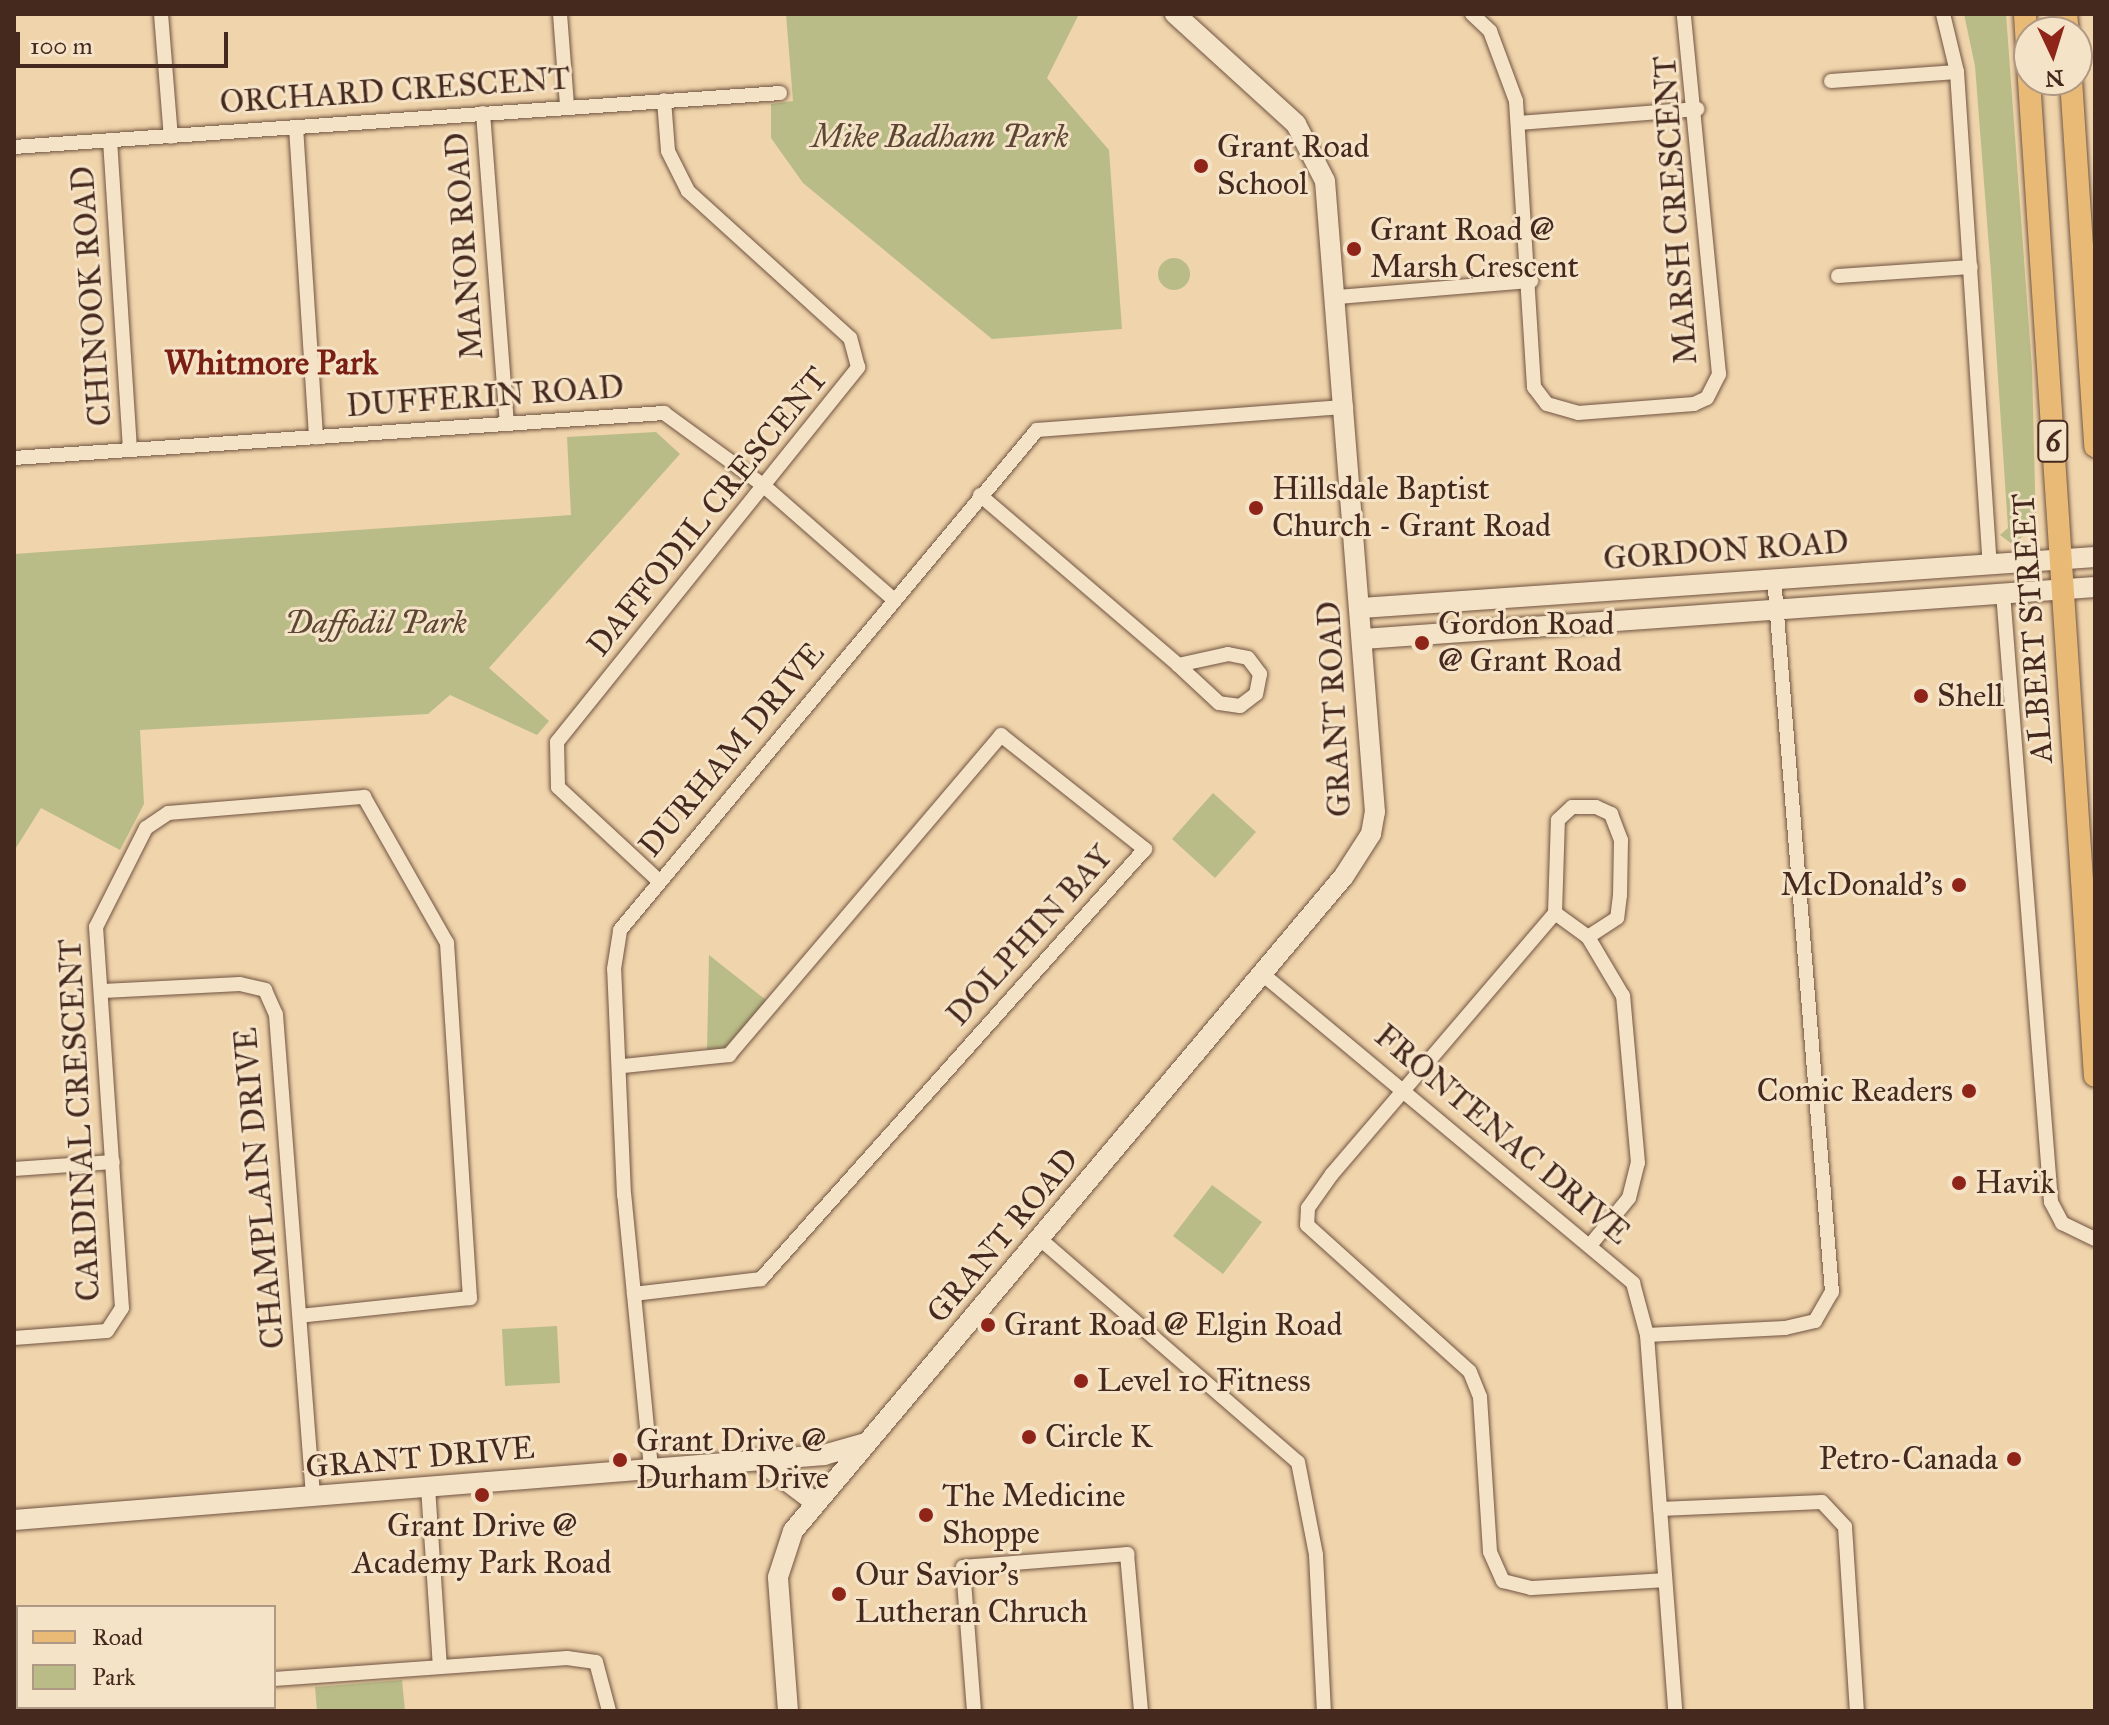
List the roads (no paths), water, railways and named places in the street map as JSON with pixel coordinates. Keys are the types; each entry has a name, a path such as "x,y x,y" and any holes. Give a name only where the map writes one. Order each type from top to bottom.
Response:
{"main road":[{"name":"ALBERT STREET","path":"2030,96 2095,1076"},
{"name":"6","path":"2072,96 2095,446"}],"street":[{"path":"161,14 171,137"},
{"path":"560,14 567,106"},
{"name":"GRANT ROAD","path":"788,1711 778,1577 793,1531 1260,972 1371,834 1363,639 1333,218 1314,153 1260,85 1175,14"},
{"name":"MARSH CRESCENT","path":"1472,14 1508,67 1519,123 1531,281 1534,387 1547,404 1578,413 1707,398 1719,374 1697,109 1684,14"},
{"name":"ALBERT STREET","path":"1943,14 1957,72 1990,564"},
{"path":"1831,81 1957,72"},
{"name":"ORCHARD CRESCENT","path":"14,147 780,93"},
{"name":"DAFFODIL CRESCENT","path":"659,881 558,787 557,742 764,486 850,385 858,351 688,191 668,151 664,100"},
{"path":"1519,123 1697,109"},
{"name":"MANOR ROAD","path":"483,113 507,423"},
{"path":"296,127 316,437"},
{"name":"CHINOOK ROAD","path":"110,140 130,449"},
{"path":"1838,276 1971,267"},
{"path":"1339,297 1531,281"},
{"name":"DURHAM DRIVE","path":"651,1468 634,1294 623,1066 614,969 620,930 1037,430 1346,407"},
{"name":"DUFFERIN ROAD","path":"14,458 664,413 764,486 893,599"},
{"path":"980,495 1219,703 1240,706 1256,694 1260,674 1248,658 1228,654 1178,665"},
{"name":"GORDON ROAD","path":"1361,608 2095,557"},
{"path":"1647,1335 1785,1328 1815,1321 1832,1292 1774,578"},
{"name":"GORDON ROAD","path":"1363,639 1776,607 2095,587"},
{"path":"1562,593 1564,624"},
{"path":"2003,593 2051,1202 2062,1223 2095,1239"},
{"name":"DOLPHIN BAY","path":"623,1066 729,1055 1001,735 1145,849 761,1279 634,1294"},
{"name":"CARDINAL CRESCENT","path":"14,1338 107,1331 122,1308 100,910 155,818 367,801 447,943 470,1298 300,1316"},
{"path":"1588,937 1617,918 1621,840 1611,814 1596,807 1572,807 1558,820 1555,913 1404,1089 1308,1208 1307,1225 1470,1372 1480,1397 1490,1552 1503,1581 1531,1588 1664,1580"},
{"path":"1555,913 1588,937 1623,996 1638,1163 1629,1198 1592,1243"},
{"name":"FRONTENAC DRIVE","path":"1260,972 1592,1243 1633,1283 1647,1335 1675,1711"},
{"name":"CHAMPLAIN DRIVE","path":"103,991 240,984 265,990 276,1015 313,1497"},
{"path":"14,1169 113,1162"},
{"path":"1039,1238 1298,1462 1316,1555 1324,1711"},
{"name":"GRANT DRIVE","path":"14,1520 824,1455 869,1442"},
{"path":"758,1459 816,1503"},
{"path":"428,1487 440,1667"},
{"path":"1660,1509 1822,1502 1845,1527 1857,1711"},
{"path":"974,1711 963,1567 1127,1554 1141,1711"},
{"path":"276,1679 440,1667 596,1662 609,1711"}],"place":[{"name":"Grant Road School","path":"1201,166"},
{"name":"Grant Road @ Marsh Crescent","path":"1354,249"},
{"name":"Hillsdale Baptist Church - Grant Road","path":"1256,508"},
{"name":"Gordon Road @ Grant Road","path":"1422,643"},
{"name":"Shell","path":"1921,696"},
{"name":"McDonald's","path":"1959,885"},
{"name":"Comic Readers","path":"1969,1091"},
{"name":"Havik","path":"1959,1183"},
{"name":"Grant Road @ Elgin Road","path":"988,1325"},
{"name":"Level 10 Fitness","path":"1081,1381"},
{"name":"Circle K","path":"1029,1437"},
{"name":"Petro-Canada","path":"2014,1459"},
{"name":"Grant Drive @ Durham Drive","path":"620,1460"},
{"name":"Grant Drive @ Academy Park Road","path":"482,1495"},
{"name":"The Medicine Shoppe","path":"926,1515"},
{"name":"Our Savior's Lutheran Chruch","path":"839,1594"}],"district":[{"name":"Whitmore Park","path":"271,363"}],"park label":[{"name":"Mike Badham Park","path":"940,137"},
{"name":"Daffodil Park","path":"376,623"}]}
